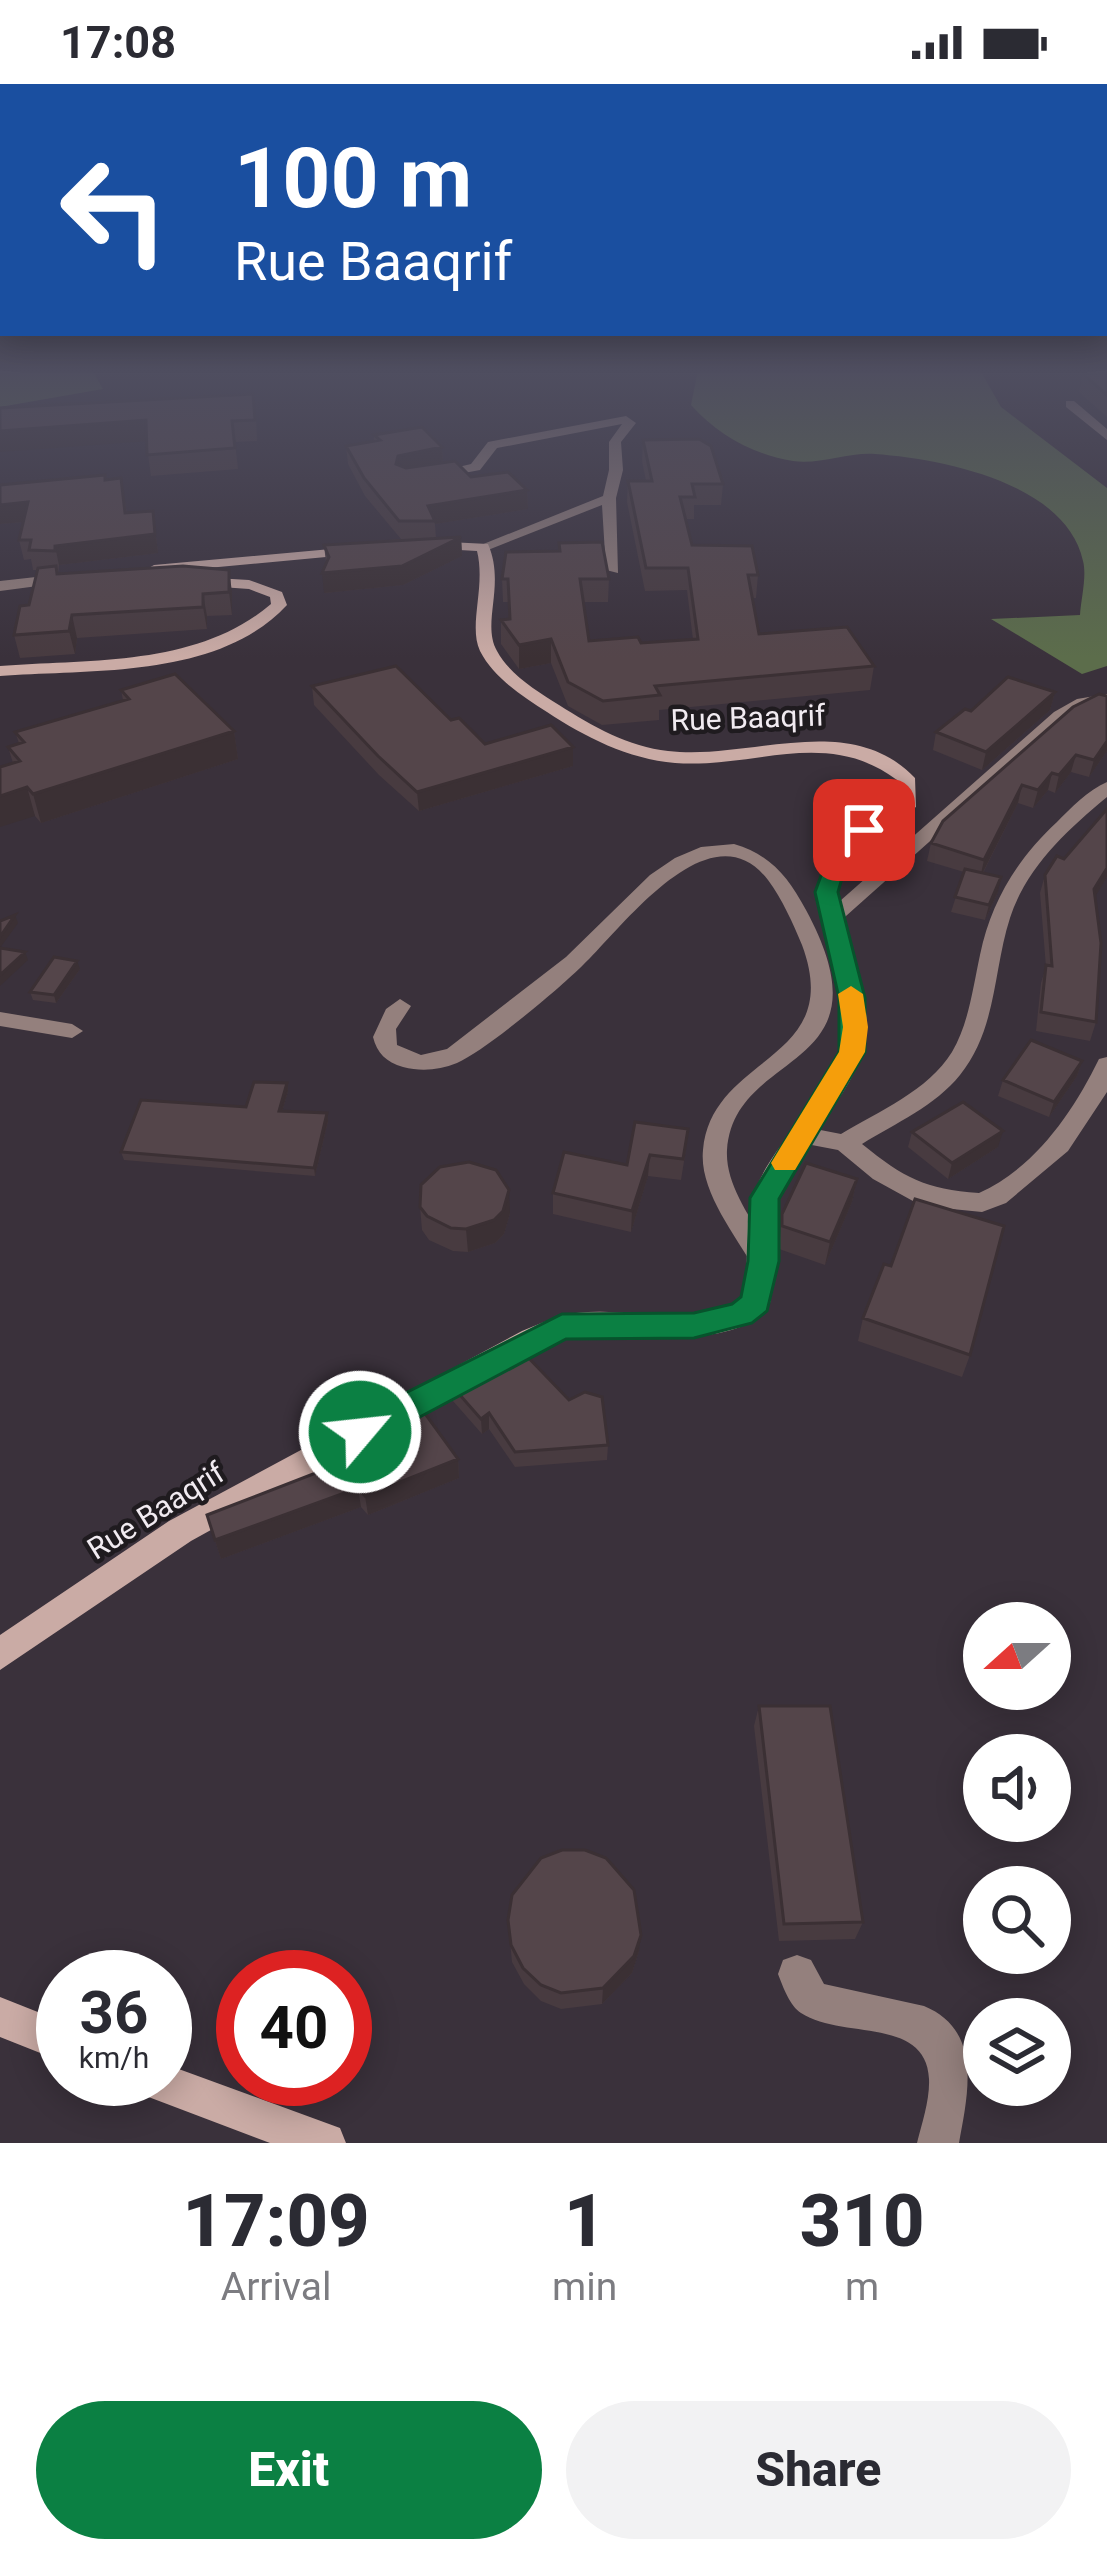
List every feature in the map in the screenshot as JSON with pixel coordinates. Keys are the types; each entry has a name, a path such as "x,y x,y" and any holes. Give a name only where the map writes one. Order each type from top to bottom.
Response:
{"street":[{"path":"407,478 476,466"},
{"path":"613,570 609,498 616,466"},
{"path":"412,546 483,547 609,498"},
{"name":"Rue Baaqrif","path":"0,1654 180,1532 532,1339 574,1324 694,1325 741,1315 756,1303 764,1261 764,1198 806,1136 852,1052 856,1027 826,892 837,859 864,830 909,803 907,778 884,760 858,750 815,745 726,757 672,758 612,743 513,680 486,646 483,627 490,586 483,547"},
{"path":"0,671 153,657 219,644 257,628 279,605 277,596 267,589 244,583 173,581 137,570 367,550"},
{"path":"0,586 92,575"},
{"path":"830,920 1060,716 1083,703 1107,699"},
{"path":"845,1143 927,1093 952,1069 970,1038 995,933 1013,886 1059,830 1107,788"},
{"path":"400,1006 386,1020 381,1033 384,1045 399,1058 419,1063 448,1059 572,964 674,866 713,852 743,854 759,861 809,935 821,961 824,986 808,1038 732,1108 715,1149 729,1197 764,1261"},
{"path":"0,1019 72,1031"},
{"path":"806,1136 845,1143 883,1173 931,1199 982,1203 1059,1144 1103,1080 1107,1065"},
{"path":"797,1974 803,1993 815,2002 919,2023 936,2032 946,2047 951,2075 938,2143"},
{"path":"0,2017 36,2031"},
{"path":"192,2094 325,2143"}],"green space":[{"path":"953,466 1078,466 1107,488 1107,666 1082,674 991,619 1080,615 1083,561 1072,534 1053,512 1028,494"}],"building":[{"path":"357,466 460,466 471,477 508,472 527,490 428,506 435,521 399,521"},
{"path":"649,466 717,466 723,484 692,484 695,497 680,497 692,545 752,546 758,575 748,575 759,634 847,627 874,666 655,686 660,695 603,701 568,682 551,639 519,645 501,620 510,619 508,579 502,579 506,552 560,551 559,543 602,542 609,579 580,579 589,641 698,639 688,568 646,568 628,481 652,481"},
{"path":"105,475 105,480 121,478 125,513 153,511 155,534 55,546 55,551 29,550 31,540 19,540 28,502 0,505 0,485"},
{"path":"461,537 402,566 322,573 329,557 324,545"},
{"path":"56,566 57,574 183,566 229,570 229,592 203,594 203,607 72,615 69,631 14,635 20,606 29,605 38,568"},
{"path":"396,666 451,720 459,718 485,744 551,725 573,747 417,792 312,686"},
{"path":"175,674 234,731 33,794 27,787 0,796 0,767 20,761 8,747 24,742 15,732 129,699 121,690"},
{"path":"1008,677 1055,692 986,752 936,732 965,709 971,711"},
{"path":"1099,694 1107,696 1107,741 1094,760 1076,755 1038,790 1022,785 984,860 931,843 943,821 1073,707"},
{"path":"1107,809 1107,868 1094,889 1101,943 1096,1022 1041,1012 1046,965 1052,966 1045,875 1057,856 1064,859"},
{"path":"965,869 1001,877 989,905 955,897"},
{"path":"15,915 0,937 0,921"},
{"path":"0,948 25,952 0,975"},
{"path":"54,957 77,961 54,995 30,992"},
{"path":"1031,1040 1082,1061 1054,1102 1003,1080"},
{"path":"254,1082 287,1083 279,1111 327,1113 314,1168 121,1152 141,1100 246,1107"},
{"path":"963,1102 1003,1131 952,1163 912,1132"},
{"path":"635,1122 688,1129 683,1159 650,1155 632,1211 553,1193 564,1152 627,1165"},
{"path":"469,1162 496,1170 509,1190 503,1211 494,1220 466,1229 451,1228 427,1216 420,1207 421,1185 440,1167"},
{"path":"806,1163 857,1179 830,1242 782,1226 782,1214"},
{"path":"915,1199 1004,1226 970,1355 863,1318 884,1264 891,1266"},
{"path":"520,1349 569,1400 585,1392 602,1397 608,1445 515,1452 489,1413 481,1419 452,1386"},
{"path":"421,1408 458,1459 365,1496 358,1488 215,1540 207,1515 339,1464 332,1456"},
{"path":"759,1706 830,1706 863,1922 784,1924"},
{"path":"562,1850 585,1850 606,1858 634,1890 641,1935 634,1956 603,1988 561,1993 541,1985 523,1968 511,1945 512,1895 541,1858"}],"slow traffic":[{"path":"785,1163 806,1136 852,1052 856,1027 851,994"}],"route":[{"path":"360,1432 562,1326 694,1325 741,1315 756,1303 764,1261 764,1198 806,1136 852,1052 856,1027 852,998 826,892 837,859 864,830"}]}
